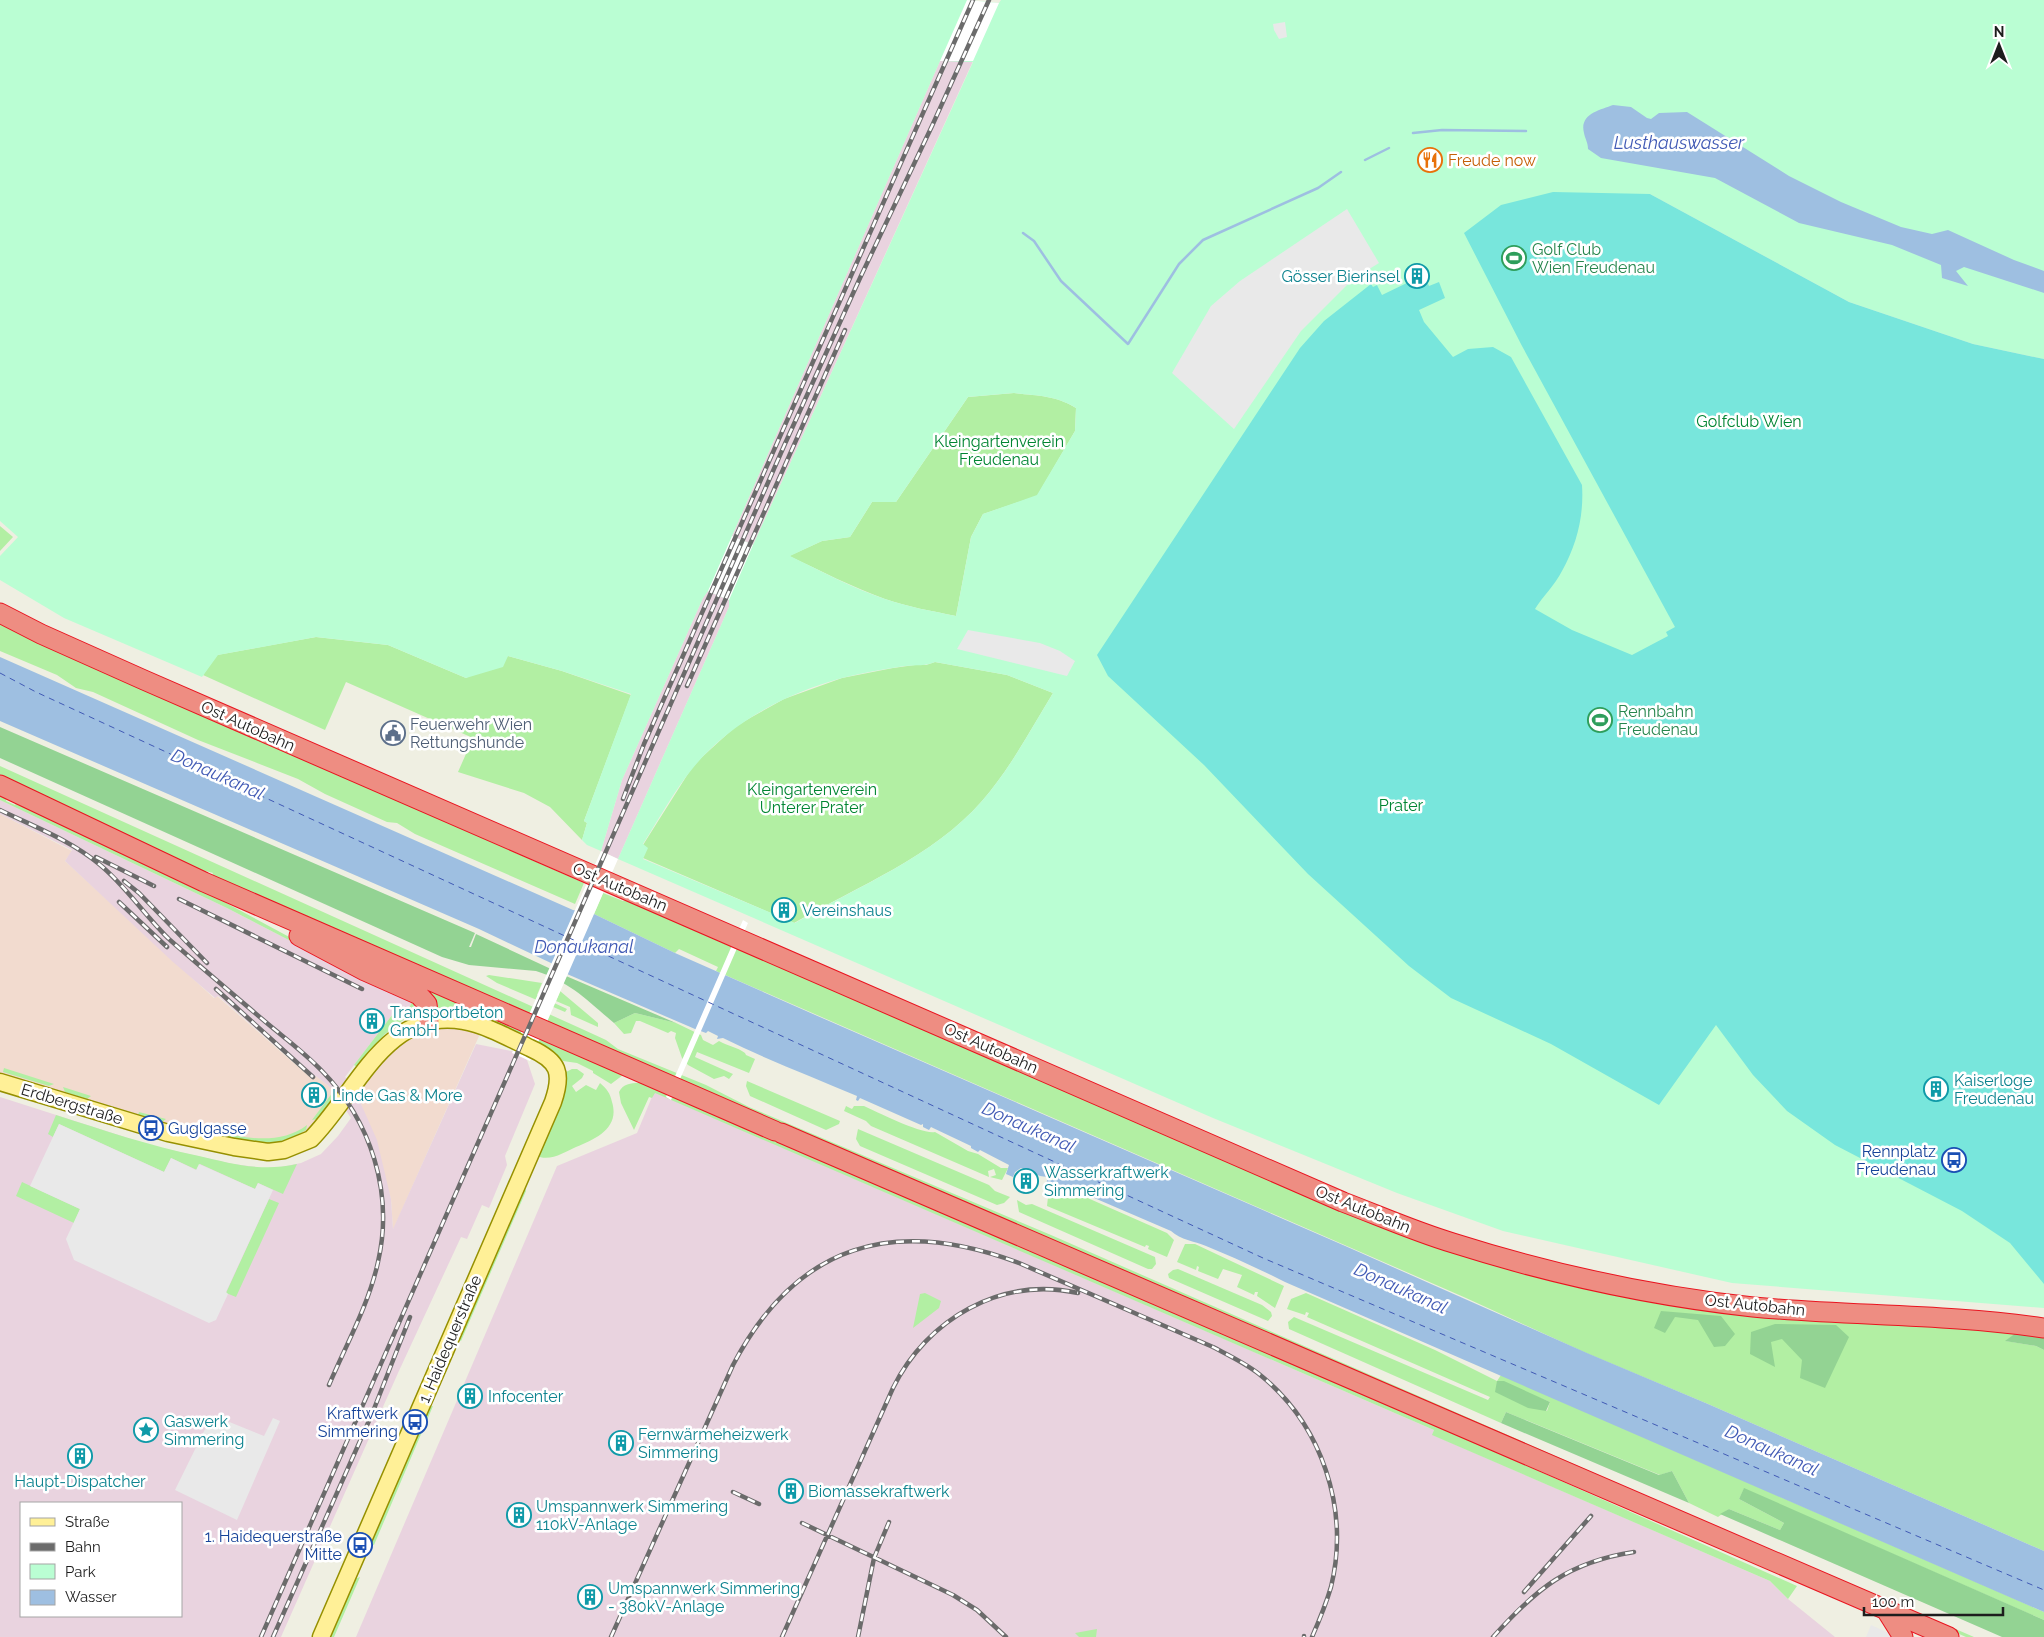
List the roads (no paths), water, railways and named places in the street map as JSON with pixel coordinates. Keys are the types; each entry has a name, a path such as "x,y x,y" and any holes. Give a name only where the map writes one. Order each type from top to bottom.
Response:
{"highway":[{"name":"Ost Autobahn","path":"0,613 41,634 144,680 1343,1202 1451,1243 1561,1274 1699,1300 1754,1307 1947,1318 2035,1327"},
{"path":"0,785 177,870 778,1132 1949,1637"},
{"path":"177,870 201,886 356,966 419,994 427,1004 429,1020"},
{"path":"1886,1610 1903,1637"}],"main road":[{"name":"Erdbergstraße","path":"0,1082 168,1133 268,1152 284,1150 302,1144 319,1130 390,1041 415,1025 429,1020 464,1021 483,1026 542,1053 555,1067"},
{"name":"1. Haidequerstraße","path":"321,1637 553,1102 558,1085 558,1075 555,1067"}],"water":[{"name":"Lusthauswasser","path":"1613,105 1631,107 1651,119 1659,113 1687,112 1789,176 1841,202 1901,227 1932,234 1948,230 2014,260 2044,271 2044,293 1964,267 1956,271 1968,286 1942,278 1941,265 1892,245 1799,223 1715,178 1601,158 1588,149 1583,127 1585,121 1592,114"},
{"name":"Donaukanal","path":"0,657 573,910 594,914 675,953 813,1014 2044,1551 2044,1612 1078,1191 1066,1196 1046,1188 1047,1180 1054,1180 1054,1178 1040,1176 1021,1168 1015,1172 1013,1177 1006,1174 1009,1165 980,1150 978,1152 971,1148 971,1146 931,1127 929,1130 923,1127 923,1124 921,1125 860,1098 858,1101 856,1100 857,1096 723,1038 717,1039 718,1036 708,1031 706,1033 695,1029 567,974 551,963 479,929 0,721"}],"waterway":[{"path":"1413,133 1442,130 1526,131"},
{"path":"1365,160 1389,148"},
{"path":"1023,233 1034,241 1061,281 1128,344 1179,264 1203,240 1318,188 1341,172"}],"railway":[{"path":"623,799 644,744 973,0"},
{"path":"261,1637 784,446 989,0"},
{"path":"687,686 845,330"},
{"path":"0,810 64,841 99,864 118,882 170,940 316,1065 339,1091 354,1112 374,1159 380,1184 383,1210 382,1236 378,1262 369,1293 329,1385"},
{"path":"96,857 154,886"},
{"path":"124,881 139,893 207,963"},
{"path":"179,899 362,989"},
{"path":"119,902 167,947"},
{"path":"216,989 313,1077"},
{"path":"611,1637 733,1365 759,1324 787,1291 819,1267 853,1251 890,1242 931,1242 973,1249 1019,1263 1213,1347 1254,1370 1281,1394 1300,1417 1326,1470 1337,1528 1336,1558 1331,1587 1312,1637"},
{"path":"782,1637 893,1388 908,1363 925,1342 946,1323 969,1308 995,1297 1021,1291 1049,1289 1078,1293"},
{"path":"273,1637 372,1414 410,1317"},
{"path":"733,1492 759,1504"},
{"path":"1524,1592 1591,1516"},
{"path":"858,1637 874,1558 889,1522"},
{"path":"802,1523 953,1595 977,1610 1006,1637"},
{"path":"1493,1637 1524,1605 1555,1580 1590,1563 1634,1552"}],"place":[{"name":"Freude now","path":"1430,160"},
{"name":"Golf Club Wien Freudenau","path":"1514,258"},
{"name":"Gösser Bierinsel","path":"1417,276"},
{"name":"Rennbahn Freudenau","path":"1600,720"},
{"name":"Feuerwehr Wien Rettungshunde","path":"393,733"},
{"name":"Vereinshaus","path":"784,910"},
{"name":"Transportbeton GmbH","path":"372,1021"},
{"name":"Kaiserloge Freudenau","path":"1936,1089"},
{"name":"Linde Gas & More","path":"314,1095"},
{"name":"Guglgasse","path":"151,1128"},
{"name":"Rennplatz Freudenau","path":"1954,1160"},
{"name":"Wasserkraftwerk Simmering","path":"1026,1181"},
{"name":"Infocenter","path":"470,1396"},
{"name":"Kraftwerk Simmering","path":"415,1422"},
{"name":"Gaswerk Simmering","path":"146,1430"},
{"name":"Fernwärmeheizwerk Simmering","path":"621,1443"},
{"name":"Haupt-Dispatcher","path":"80,1456"},
{"name":"Biomassekraftwerk","path":"791,1491"},
{"name":"Umspannwerk Simmering 110kV-Anlage","path":"519,1515"},
{"name":"1. Haidequerstraße Mitte","path":"360,1545"},
{"name":"Umspannwerk Simmering - 380kV-Anlage","path":"590,1597"}],"park label":[{"name":"Golfclub Wien","path":"1749,421"},
{"name":"Kleingartenverein Freudenau","path":"999,450"},
{"name":"Kleingartenverein Unterer Prater","path":"812,798"},
{"name":"Prater","path":"1401,805"}]}
